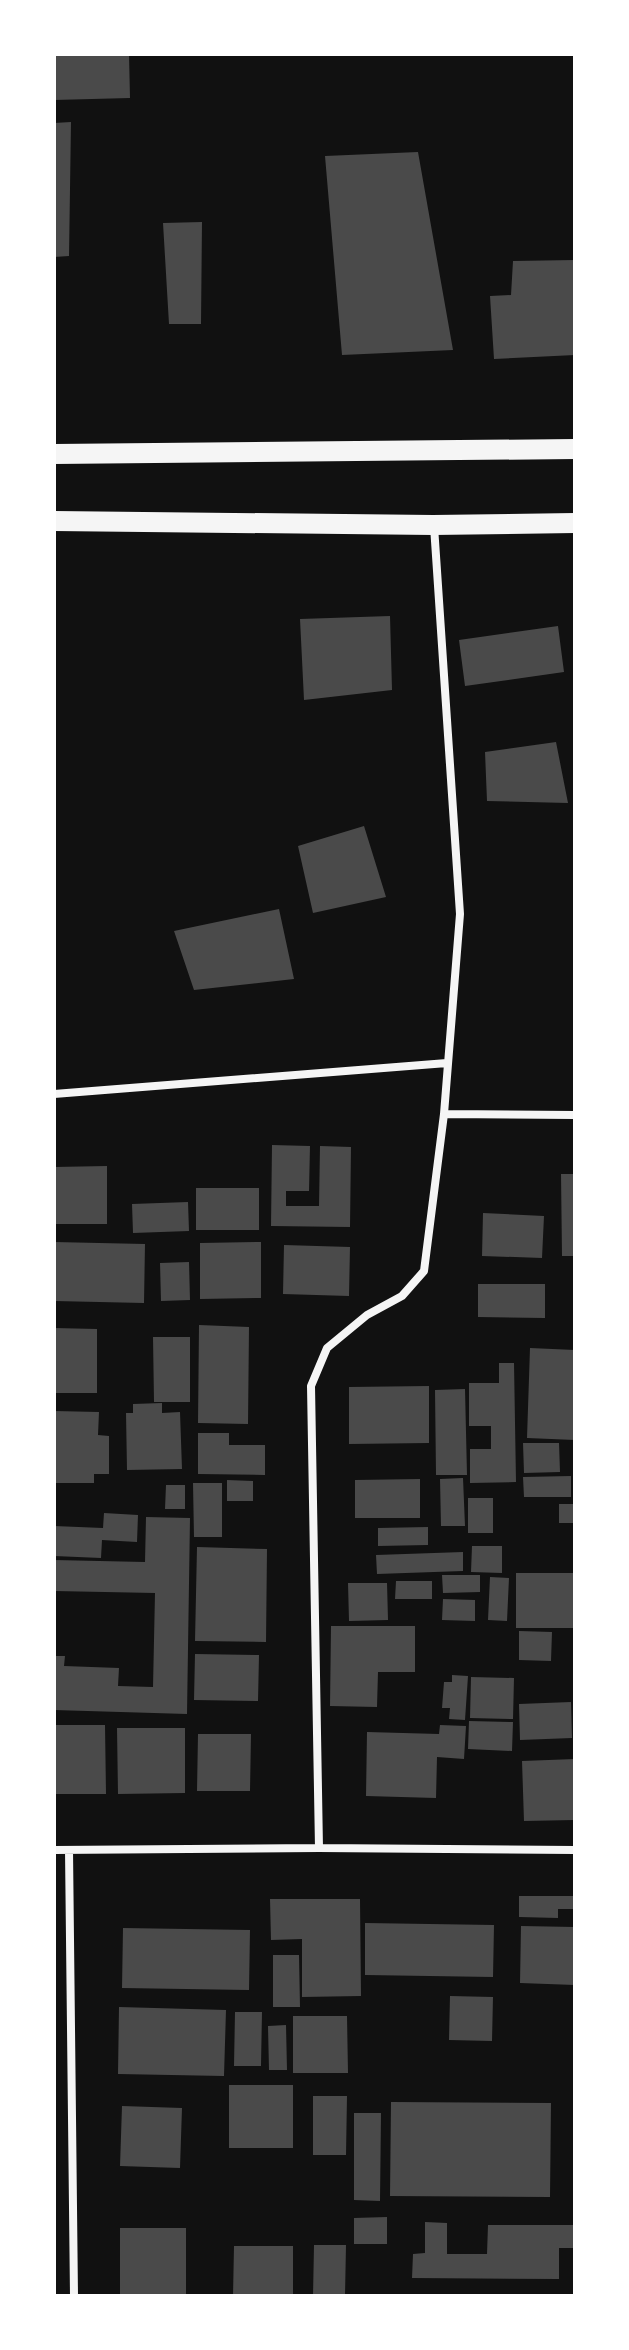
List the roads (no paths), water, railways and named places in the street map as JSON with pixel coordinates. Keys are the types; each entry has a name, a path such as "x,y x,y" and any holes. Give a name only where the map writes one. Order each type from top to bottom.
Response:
{"main road":[{"path":"54,454 575,449"},
{"path":"54,521 433,525 575,523"}],"street":[{"path":"319,1848 311,1386 327,1348 367,1315 402,1296 424,1271 444,1114 460,914 433,525"},
{"path":"54,1094 447,1063"},
{"path":"444,1114 575,1115"},
{"path":"54,1850 575,1850"},
{"path":"69,1850 74,2296"}]}
